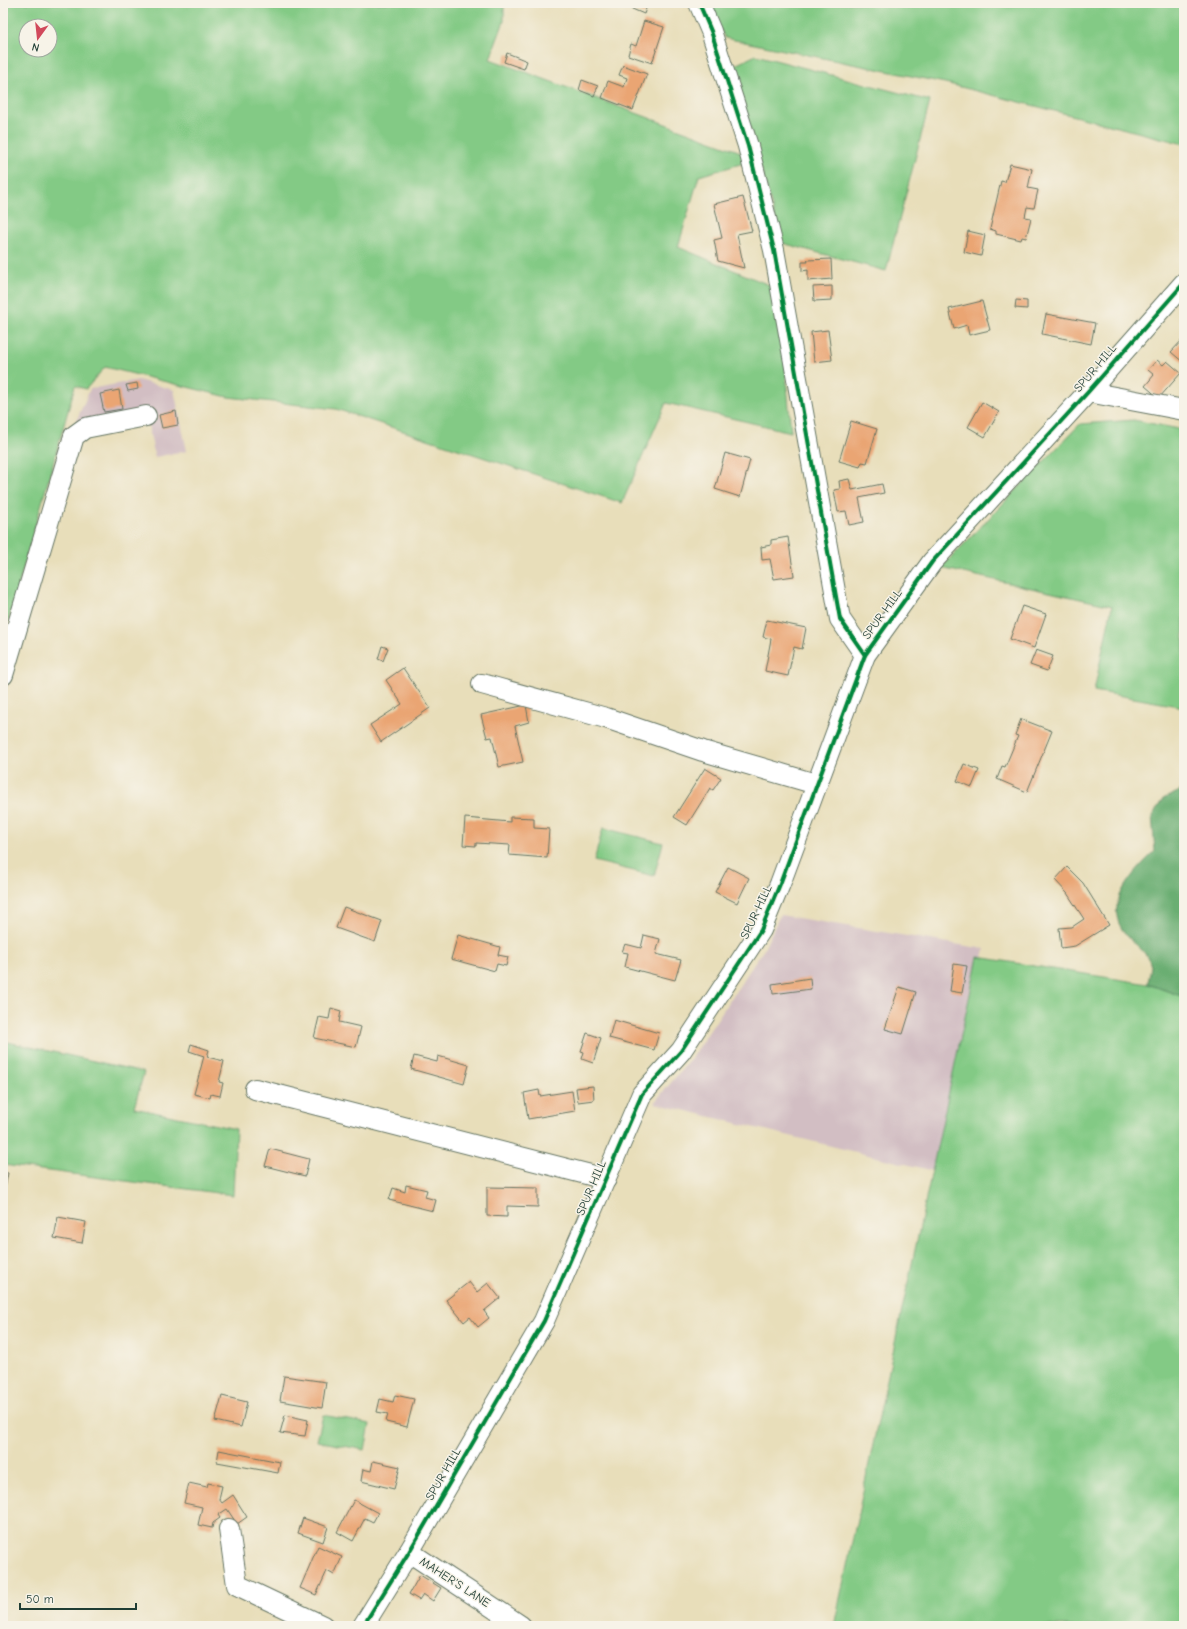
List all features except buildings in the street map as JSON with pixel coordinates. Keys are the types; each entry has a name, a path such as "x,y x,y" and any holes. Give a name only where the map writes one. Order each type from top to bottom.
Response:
{"street":[{"path":"699,3 711,31 748,146 774,250 840,619 865,654"},
{"name":"SPUR HILL","path":"363,1626 409,1552 544,1321 642,1094 681,1051 755,941 780,884 865,654 932,562 1088,392 1184,283"},
{"path":"1088,392 1184,410"},
{"path":"3,675 74,436 85,428 146,416"},
{"path":"482,684 606,718 703,751 816,784"},
{"path":"255,1088 606,1179"},
{"path":"229,1529 236,1585 323,1626"},
{"name":"MAHER'S LANE","path":"409,1552 521,1626"}],"shaded area":[{"path":"138,380 174,390 187,451 155,457 145,411 75,424 90,389"},
{"path":"780,915 985,949 934,1171 654,1103 690,1060 764,949"}],"green space":[{"path":"3,3 504,3 504,21 490,59 741,152 744,163 699,176 678,247 774,287 785,361 791,432 666,403 622,503 336,409 228,397 105,367 86,389 75,386 3,640"},
{"path":"706,3 1184,3 1184,144 945,83 725,38"},
{"path":"756,55 930,101 886,271 782,243 733,66"},
{"path":"1134,420 1184,430 1184,707 1094,691 1112,606 941,568 1080,424"},
{"path":"1184,789 1184,997 1148,984 1151,966 1147,956 1124,932 1118,921 1117,910 1119,899 1124,888 1139,868 1155,851 1152,816 1163,799"},
{"path":"603,828 663,843 654,876 594,861"},
{"path":"978,957 1148,984 1184,997 1184,1626 834,1626"},
{"path":"3,1041 144,1072 134,1108 236,1129 233,1195 3,1165"},
{"path":"323,1415 370,1424 365,1450 317,1441"}],"cycle path":[{"path":"699,3 711,31 748,146 774,250 840,619 865,655"},
{"path":"363,1626 409,1552 544,1321 642,1094 681,1051 761,930 780,884 865,655 932,562 1088,392 1184,283"}]}
